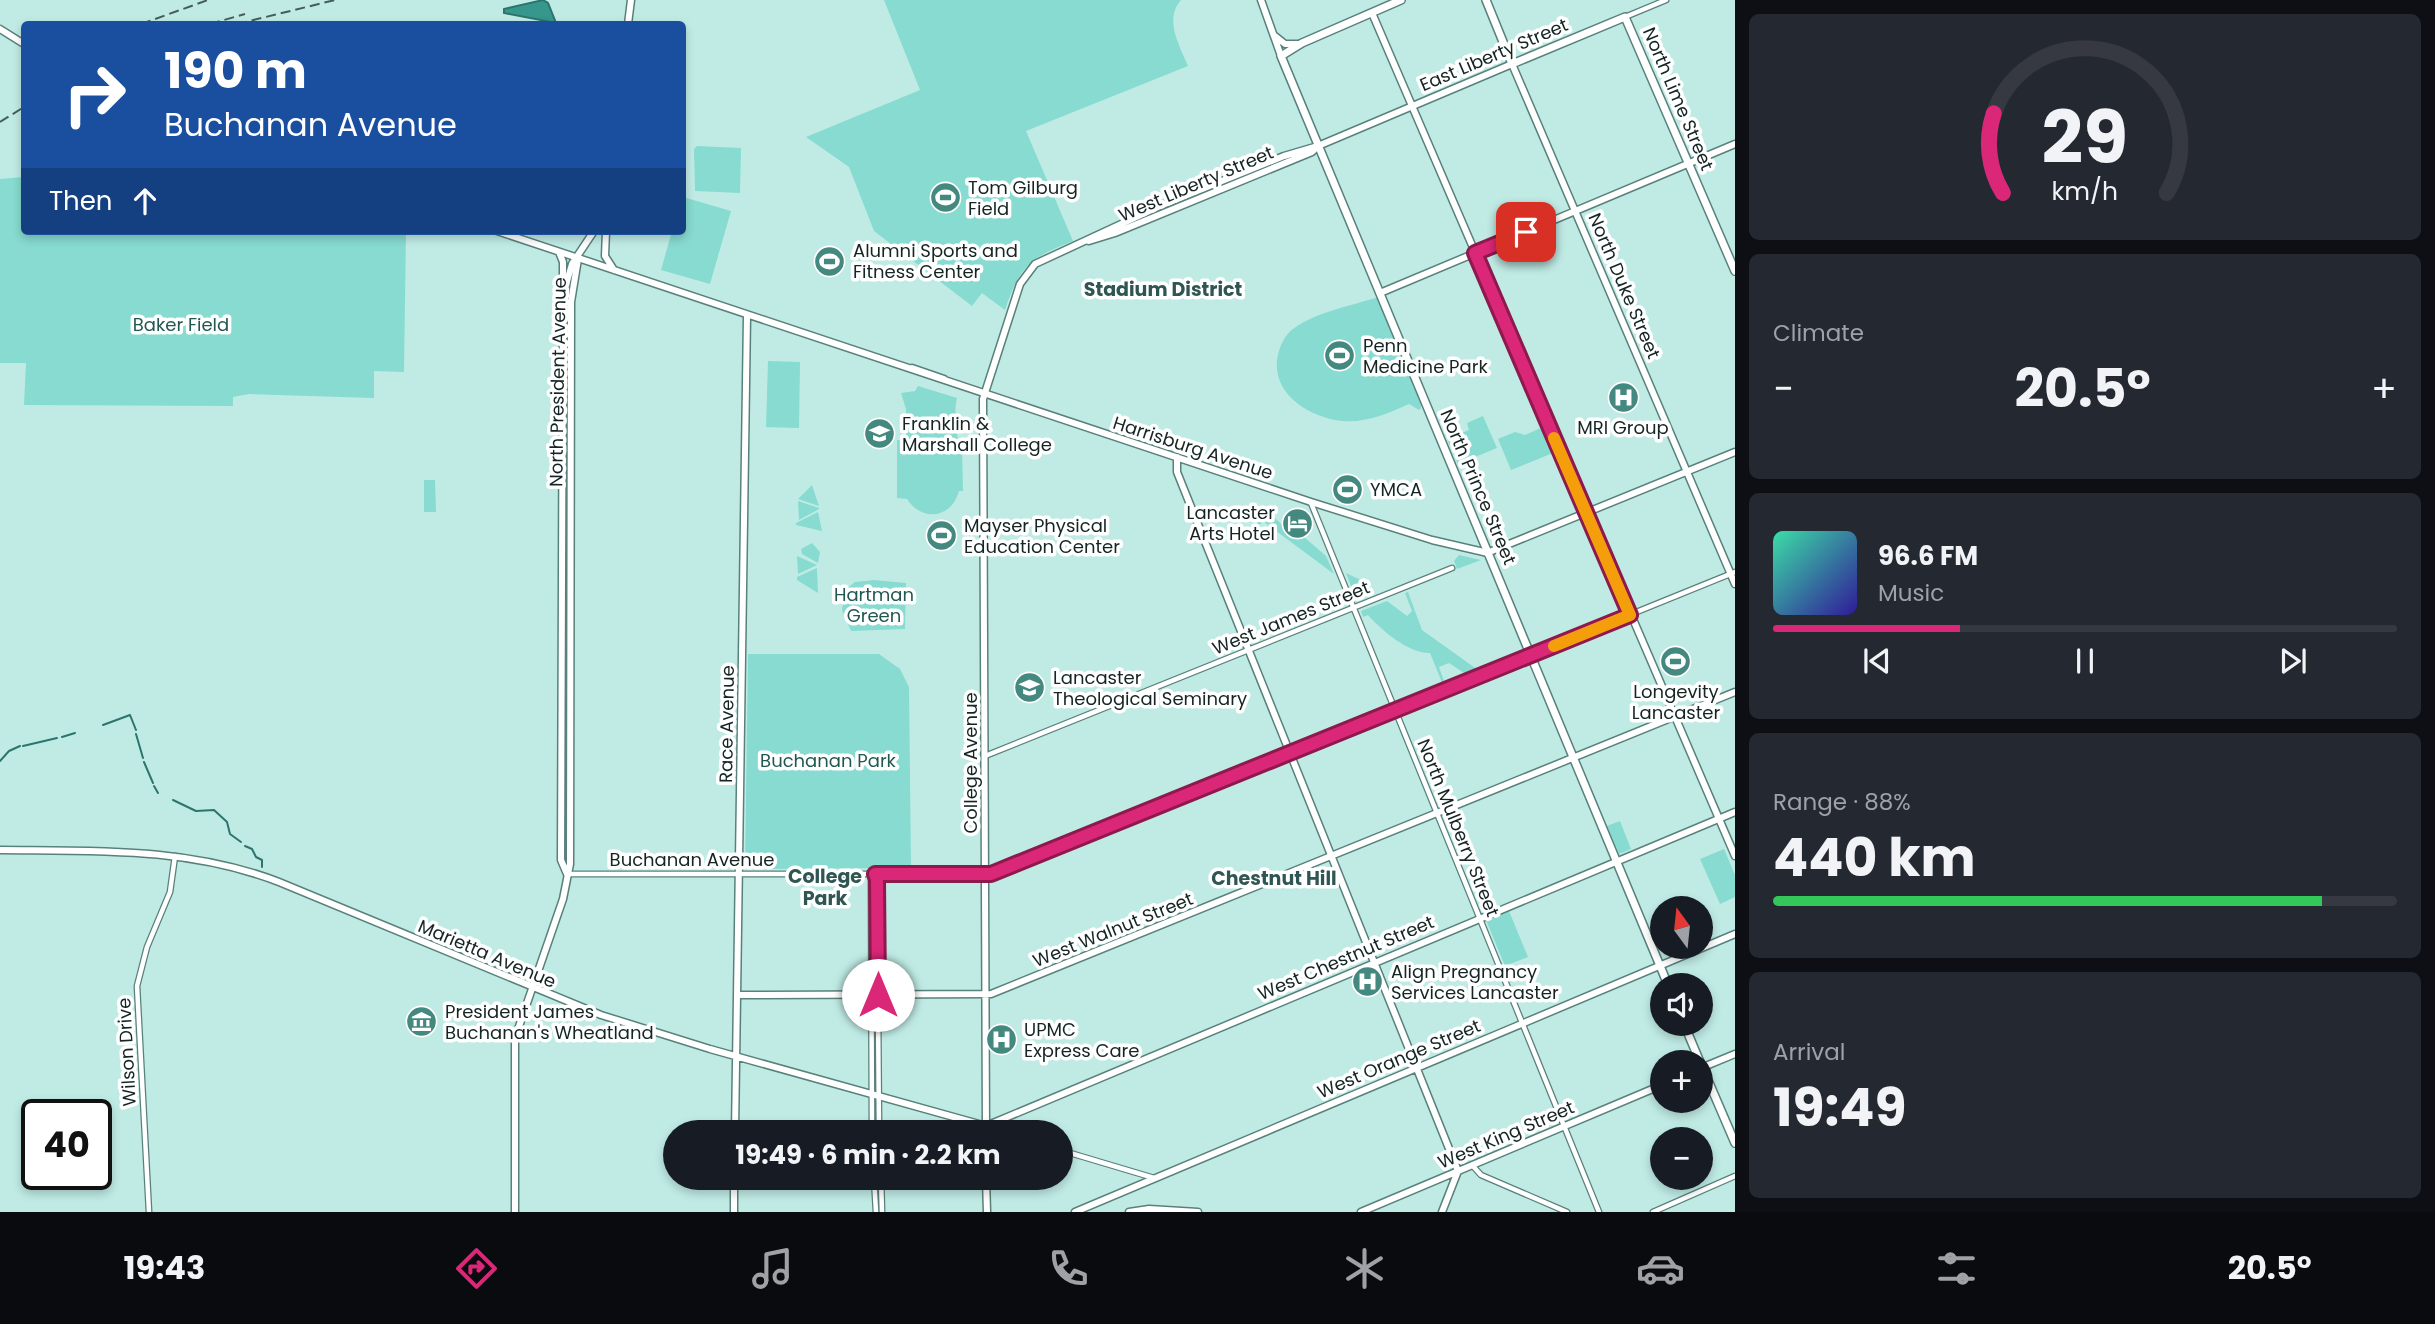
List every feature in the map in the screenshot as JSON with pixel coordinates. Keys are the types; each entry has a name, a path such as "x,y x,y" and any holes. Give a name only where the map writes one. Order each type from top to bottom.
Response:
{"highway":[{"path":"1282,56 1302,43 1401,0"},
{"name":"North Duke Street","path":"1486,0 1512,64"},
{"name":"East Liberty Street","path":"1512,64 1625,17"},
{"name":"North Lime Street","path":"1625,17 1735,271"},
{"name":"North Prince Street","path":"1282,56 1663,973"},
{"path":"1713,1093 1735,1143"}],"main road":[{"path":"629,18 631,0"},
{"name":"North Prince Street","path":"1261,0 1282,56"},
{"path":"1372,13 1735,856"},
{"path":"0,29 21,42"},
{"path":"1275,36 1285,44 1302,43"},
{"name":"East Liberty Street","path":"1412,106 1512,64"},
{"name":"North Duke Street","path":"1512,64 1733,573 1735,584"},
{"name":"West Liberty Street","path":"984,393 1024,275 1044,258 1183,197 1318,146 1412,106"},
{"path":"1380,293 1735,144"},
{"name":"Harrisburg Avenue","path":"509,235 747,316 919,369 1311,502 1432,540 1488,553"},
{"path":"578,259 592,235"},
{"path":"606,235 606,259 615,271"},
{"path":"559,252 563,262 563,295"},
{"name":"North President Avenue","path":"567,874 562,862 561,824 563,295 569,271 578,259"},
{"name":"North President Avenue","path":"515,1212 514,1043 563,899 570,864 571,301 578,259"},
{"name":"Race Avenue","path":"735,1120 747,316"},
{"name":"College Avenue","path":"984,393 986,1120"},
{"path":"1488,553 1735,452"},
{"path":"1177,457 1177,472 1458,1171 1442,1212"},
{"name":"West Walnut Street","path":"738,995 986,994 1735,692"},
{"name":"West Chestnut Street","path":"1007,1120 1375,961 1735,812"},
{"name":"Marietta Avenue","path":"0,850 175,855 211,860 268,878 601,1015 955,1120"},
{"name":"West Orange Street","path":"1075,1212 1735,934"},
{"path":"1713,1062 1735,1054"},
{"name":"West King Street","path":"1361,1212 1650,1090"},
{"path":"734,1190 734,1212"},
{"path":"986,1190 986,1212"},
{"path":"1129,1212 1149,1209 1198,1212"}],"street":[{"name":"East Liberty Street","path":"1625,17 1666,0"},
{"name":"North Mulberry Street","path":"1311,502 1599,1212"},
{"name":"West James Street","path":"985,756 1452,568"},
{"name":"Buchanan Avenue","path":"567,874 985,873 1012,866 1733,573"},
{"name":"Wilson Drive","path":"149,1212 137,986 147,947 170,892 175,855"},
{"path":"873,1120 875,874"},
{"path":"874,1096 877,1120"},
{"path":"1073,1154 1155,1178"},
{"path":"1472,1165 1481,1175 1567,1212"},
{"path":"1653,1212 1735,1177"},
{"path":"875,1190 876,1212"},
{"path":"882,1190 883,1212"}],"green space":[{"path":"884,0 1181,0 1176,8 1173,24 1188,66 1026,131 1073,241 1046,253 1028,265 1016,283 1005,310 982,293 972,306 874,231 849,167 806,137 920,90"},
{"path":"697,146 741,148 740,193 695,191 694,149"},
{"name":"Baker Field","path":"21,177 21,235 406,235 404,372 374,371 374,398 249,394 233,397 233,406 24,405 26,363 0,363 0,179"},
{"path":"686,198 731,211 710,284 661,270 671,235 686,235"},
{"name":"Penn Medicine Park","path":"1378,297 1420,397 1421,408 1419,410 1409,404 1376,417 1360,421 1342,421 1316,414 1293,400 1284,390 1277,365 1279,351 1286,336 1312,318"},
{"path":"768,361 800,362 799,428 766,427"},
{"path":"918,386 957,398 958,448 962,448 963,491 959,491 950,507 936,514 920,511 907,499 897,498 897,440 906,440 906,409 901,393 915,391"},
{"path":"1483,416 1497,448 1458,464 1447,439 1469,430 1467,423"},
{"path":"1543,427 1553,453 1511,470 1498,439 1515,432 1525,435"},
{"path":"424,480 435,480 436,512 424,512"},
{"path":"812,485 819,506 798,499"},
{"path":"798,501 819,508 819,509 799,520"},
{"path":"1264,508 1290,532 1296,530 1326,556 1334,574 1264,522 1258,525 1254,514 1259,515"},
{"path":"818,512 822,531 796,525 796,523"},
{"path":"812,543 820,552 818,563 802,554 801,549"},
{"path":"1459,555 1481,560 1457,569 1454,561"},
{"path":"797,556 817,565 798,574"},
{"path":"817,568 818,593 797,580 797,577"},
{"path":"1346,573 1369,584 1373,593 1356,599"},
{"name":"Hartman Green","path":"874,580 906,583 905,629 851,631 842,610 845,590 855,582"},
{"path":"1408,592 1422,630 1478,670 1467,675 1449,663 1439,667 1445,684 1443,685 1430,653 1405,646 1368,615 1363,617 1361,611 1387,601 1407,616 1412,611 1405,593"},
{"name":"Buchanan Park","path":"748,654 879,654 900,669 909,687 911,868 745,869"},
{"path":"1620,821 1631,849 1619,854 1607,826"},
{"path":"1724,849 1735,875 1735,897 1720,904 1700,859"},
{"path":"1509,911 1528,957 1505,966 1486,920"}],"water":[{"path":"543,0 548,3 555,21 504,13 504,9"}],"waterway":[{"path":"103,725 130,715 136,730"},
{"path":"62,737 75,733"},
{"path":"136,734 143,758"},
{"path":"23,746 57,738"},
{"path":"0,761 9,751 20,746"},
{"path":"144,762 153,783"},
{"path":"154,786 158,793"},
{"path":"173,800 196,811 214,810 227,822 230,834 241,842"},
{"path":"245,846 252,849 256,857 262,860 262,867"}],"railway":[{"path":"149,21 208,0"},
{"path":"249,21 335,0"},
{"path":"220,21 245,14"},
{"path":"0,122 21,109"}],"slow traffic":[{"path":"1554,438 1630,615 1554,646"}],"place":[{"name":"Tom Gilburg Field","path":"945,198"},
{"name":"Alumni Sports and Fitness Center","path":"830,261"},
{"name":"Penn Medicine Park","path":"1340,356"},
{"name":"MRI Group","path":"1623,397"},
{"name":"Franklin & Marshall College","path":"879,434"},
{"name":"YMCA","path":"1347,490"},
{"name":"Lancaster Arts Hotel","path":"1298,523"},
{"name":"Mayser Physical Education Center","path":"941,536"},
{"name":"Longevity Lancaster","path":"1676,661"},
{"name":"Lancaster Theological Seminary","path":"1030,688"},
{"name":"Align Pregnancy Services Lancaster","path":"1368,982"},
{"name":"President James Buchanan's Wheatland","path":"422,1022"},
{"name":"UPMC Express Care","path":"1001,1040"}],"district":[{"name":"Stadium District","path":"1163,289"},
{"name":"Chestnut Hill","path":"1274,878"},
{"name":"College Park","path":"825,887"}],"route":[{"path":"878,995 875,874 991,874 1630,615 1475,253 1526,232"}]}
